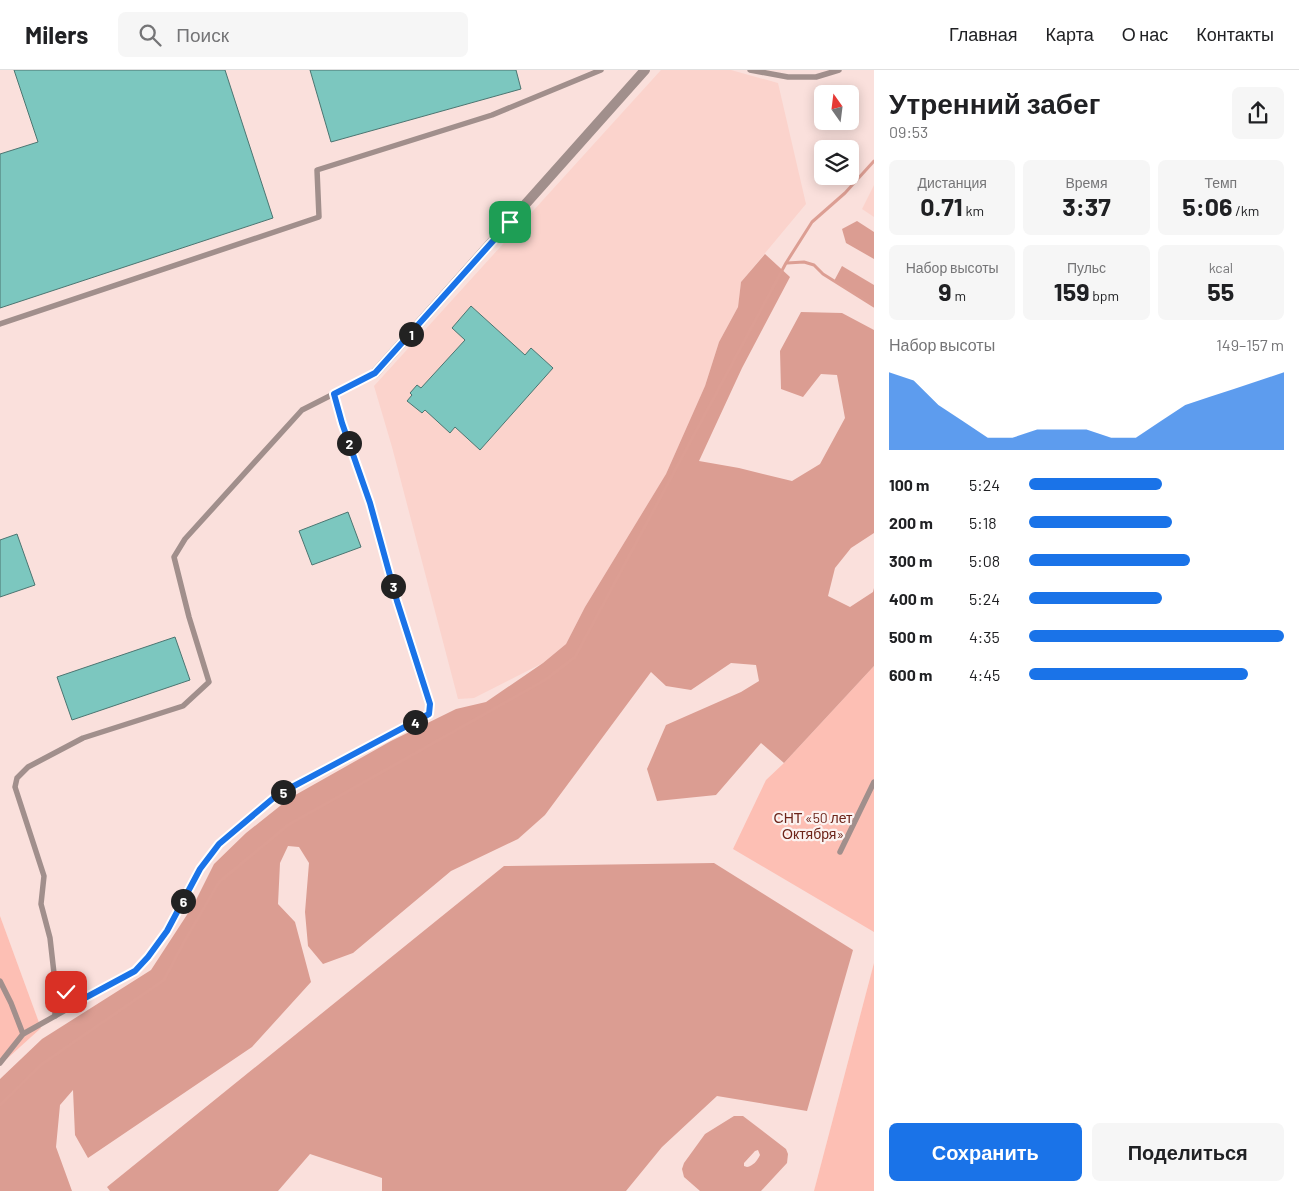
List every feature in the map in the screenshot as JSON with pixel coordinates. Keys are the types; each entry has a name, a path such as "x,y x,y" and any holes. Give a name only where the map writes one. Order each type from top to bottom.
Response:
{"street":[{"path":"375,373 646,70"}],"lane":[{"path":"0,324 319,217 317,170 492,115 601,70"},
{"path":"750,70 788,77 816,77 839,70"},
{"path":"55,1016 56,982 50,938 41,904 44,876 15,787 17,778 28,767 83,738 183,706 209,682 189,617 174,557 185,539 302,410 375,373"},
{"path":"0,1063 23,1034 135,971 167,931 200,869 219,844 277,795 429,714 430,704 397,601 370,503 334,394"},
{"path":"840,852 874,782"},
{"path":"0,981 12,1003 23,1034"},
{"path":"56,982 66,992 83,999"}],"shaded area":[{"path":"661,70 731,70 778,83 806,204 741,282 738,307 719,342 705,386 666,474 585,607 566,644 543,663 474,698 458,699 392,447 374,386"},
{"path":"874,185 874,217 862,209"},
{"path":"857,221 874,232 874,259 846,243 842,229"},
{"path":"765,254 790,277 742,368 699,461 739,468 792,481 820,464 845,418 837,375 821,374 803,397 781,389 780,351 801,312 842,313 874,330 874,533 851,548 835,568 828,596 850,607 873,592 874,588 874,666 784,763 761,743 716,795 657,801 647,769 666,725 741,692 759,681 756,665 731,663 691,690 666,686 651,672 545,815 518,839 451,871 353,953 323,964 308,946 305,912 309,863 299,847 288,846 280,863 278,904 295,922 311,982 252,1047 88,1158 75,1135 73,1090 60,1105 56,1147 72,1191 0,1191 0,1079 42,1039 151,970 194,904 214,864 246,833 290,798 391,741 456,709 486,702 543,663 566,644 585,607 666,474 705,386 719,342 738,307 741,282"},
{"path":"842,266 874,285 874,305 834,281"},
{"path":"714,863 853,950 807,1111 717,1096 662,1147 626,1191 382,1191 382,1178 310,1154 278,1191 110,1191 107,1187 504,866"},
{"path":"734,1116 743,1116 786,1149 788,1154 787,1163 761,1191 700,1191 684,1177 682,1169 684,1163 705,1134","holes":["758,1150 760,1155 753,1164 747,1167 744,1166 744,1163 755,1151"]}],"green space":[{"name":"СНТ «50 лет Октября»","path":"874,666 874,932 733,849 766,780"},
{"path":"0,916 41,1028 0,1065"},
{"path":"874,963 874,1191 814,1191"}],"building":[{"path":"14,70 225,70 273,218 0,308 0,154 38,142"},
{"path":"310,70 516,70 521,89 331,142"},
{"path":"471,306 525,355 531,348 553,368 480,450 455,427 450,433 425,410 422,413 407,401 412,395 410,393 417,385 421,388 465,340 452,328"},
{"path":"348,512 361,547 312,565 299,531"},
{"path":"17,534 35,585 0,597 0,540"},
{"path":"175,637 190,680 72,720 57,677"}],"waterway":[{"path":"0,1105 42,1064 164,980 219,882 288,825 545,680 575,657 786,263 812,222 845,193 874,161"},
{"path":"787,263 804,262 814,265 823,274 874,306"}],"route":[{"path":"66,992 83,999 135,971 167,931 200,869 219,844 277,795 429,714 430,704 397,601 370,503 334,394 375,373 510,222"}]}
